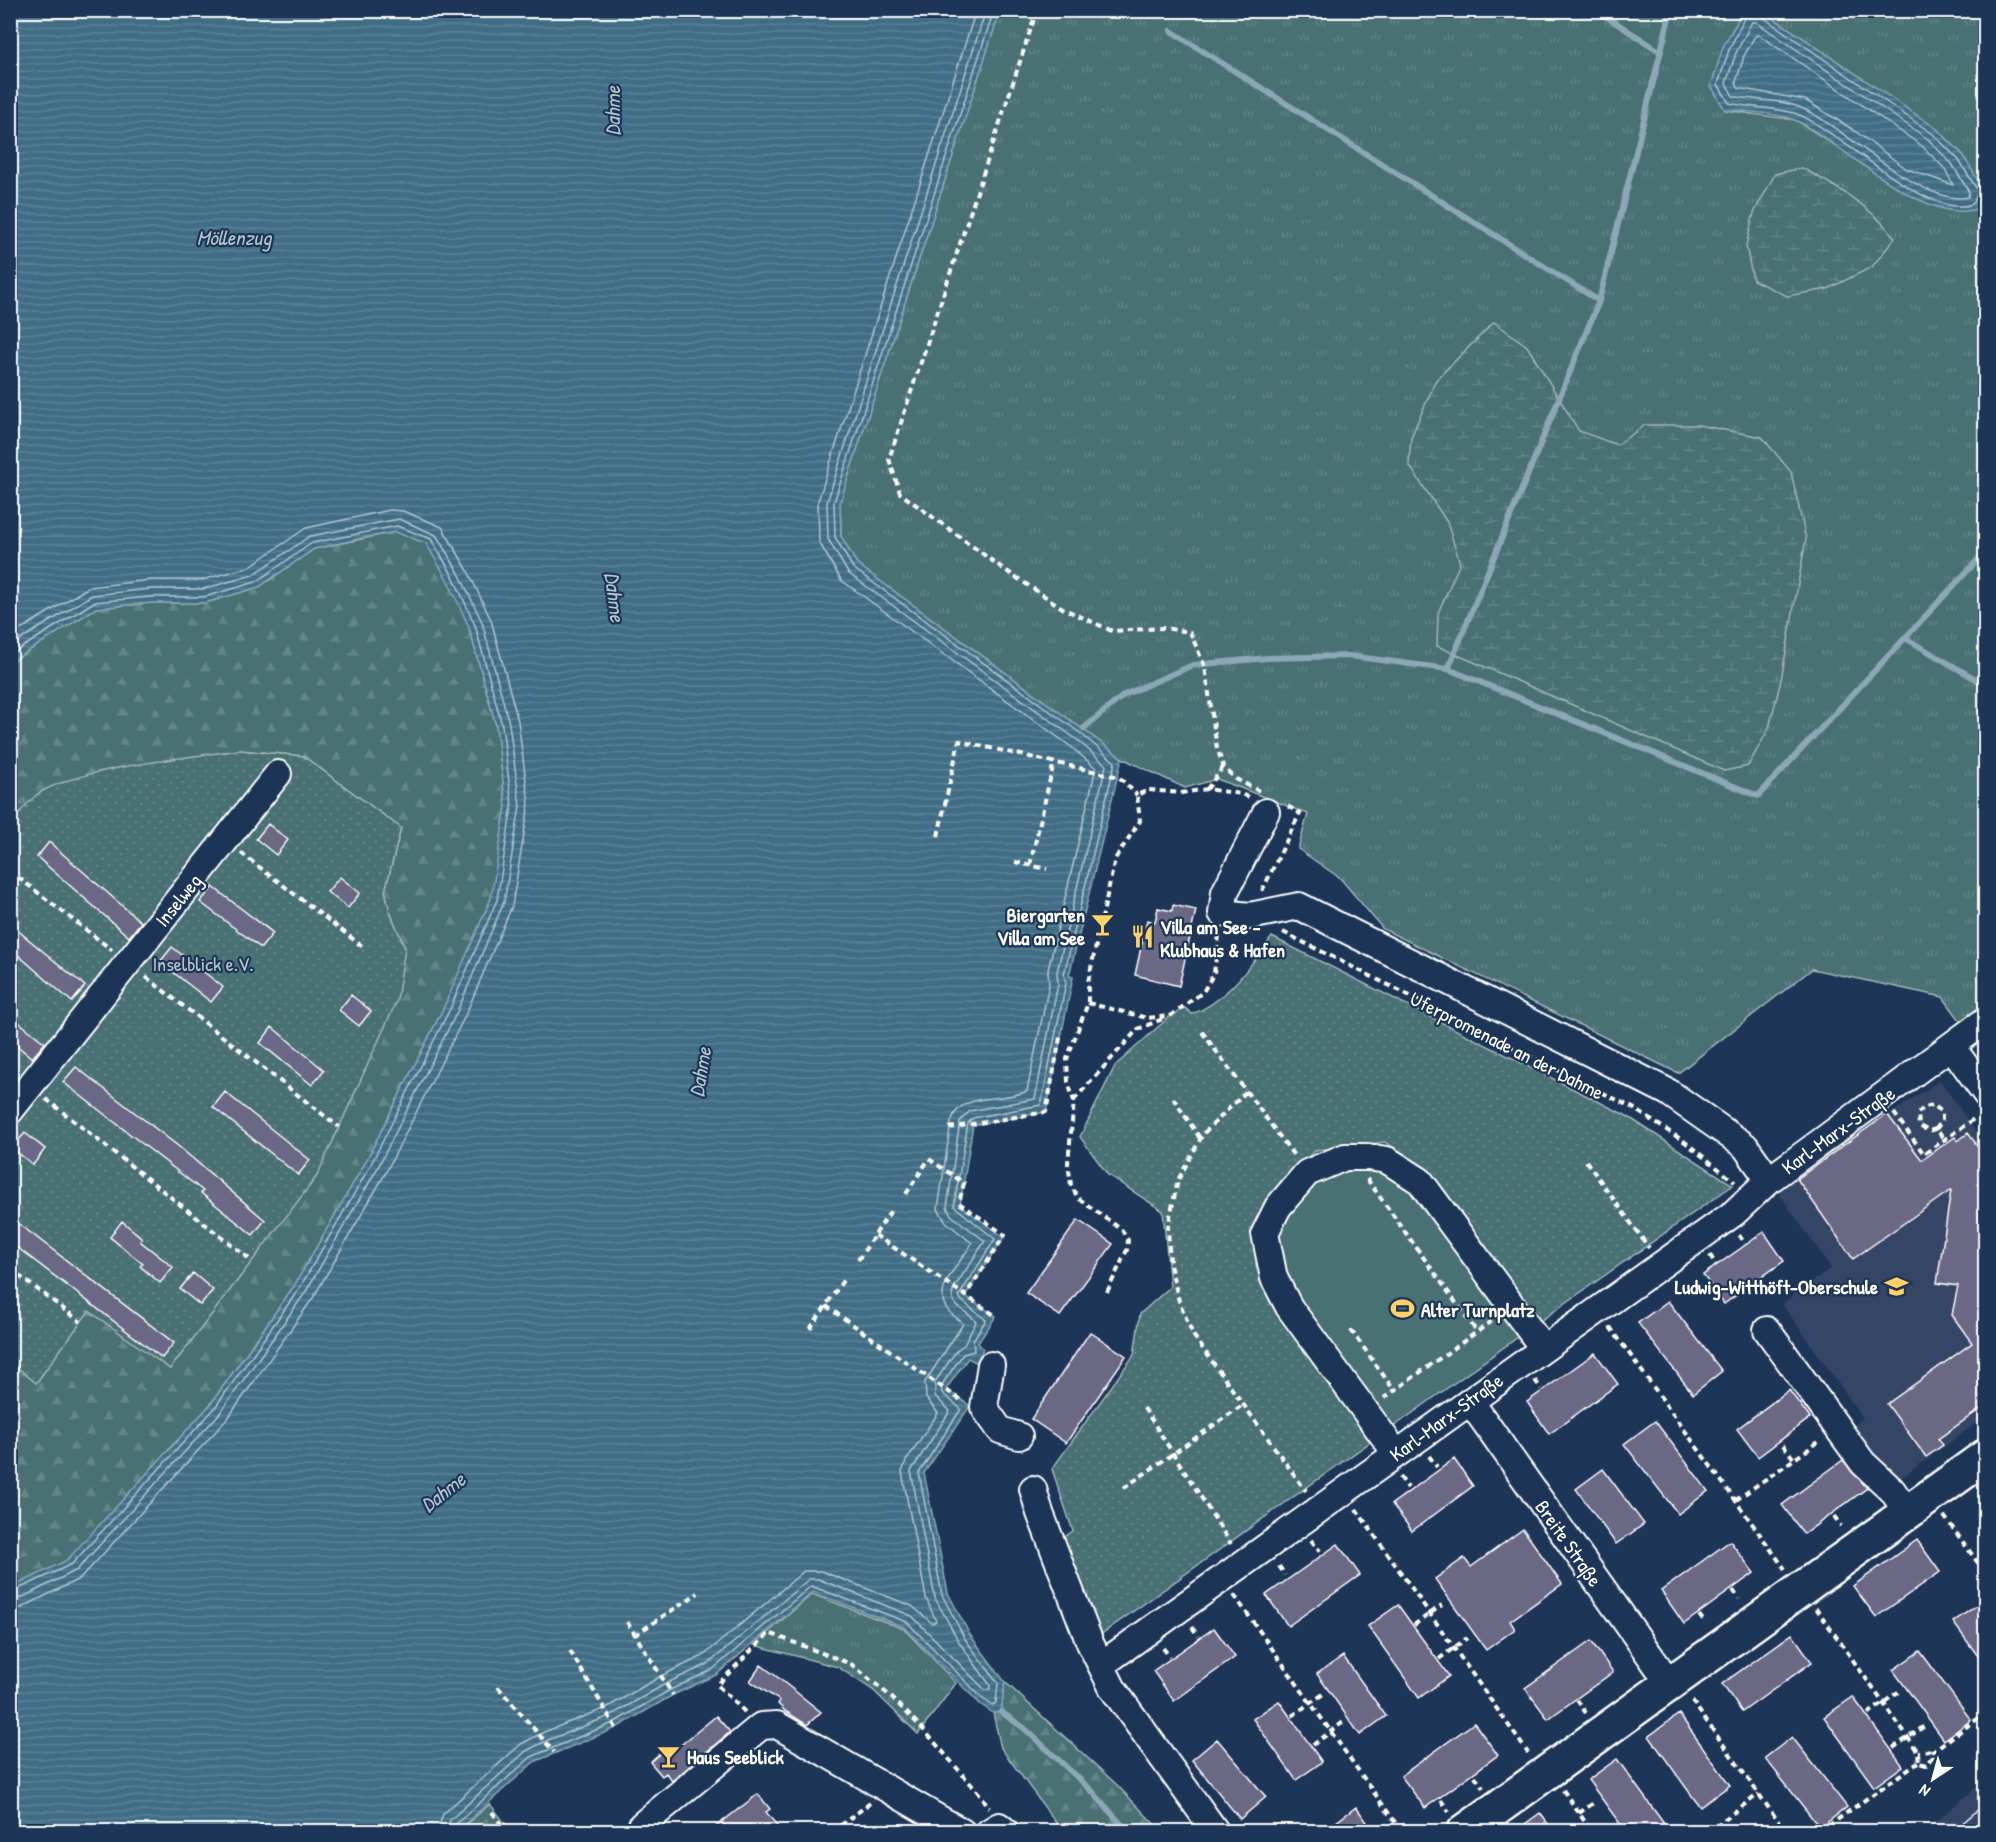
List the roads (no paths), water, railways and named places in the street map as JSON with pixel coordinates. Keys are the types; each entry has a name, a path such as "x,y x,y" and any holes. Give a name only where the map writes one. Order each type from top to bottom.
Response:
{"main road":[{"path":"1457,1822 1545,1772 1986,1456"}],"street":[{"name":"Inselweg","path":"10,1111 278,774"},
{"name":"Uferpromenade an der Dahme","path":"1266,812 1225,892 1222,913 1250,916 1299,906 1668,1092 1745,1146 1769,1180"},
{"name":"Karl-Marx-Straße","path":"1101,1665 1734,1213 1769,1180 1986,1020"},
{"path":"1952,1047 1986,1094"},
{"path":"1396,1453 1289,1307 1274,1278 1265,1233 1278,1207 1307,1173 1345,1157 1387,1160 1420,1181 1543,1348"},
{"path":"1767,1330 1863,1462 1892,1490 1919,1505"},
{"path":"991,1365 984,1407 1000,1430 1019,1436"},
{"name":"Breite Straße","path":"1470,1401 1673,1682"},
{"path":"1033,1489 1040,1513 1101,1665 1113,1689 1215,1832"},
{"path":"646,1832 642,1825 761,1726 777,1725 962,1832"}],"water":[{"path":"11,10 1000,11 840,502 841,536 857,564 1122,758 1069,976 1073,977 1046,1112 973,1125 960,1205 1004,1237 965,1296 996,1316 978,1343 983,1349 977,1363 968,1358 946,1389 970,1406 924,1473 948,1593 970,1635 1005,1682 1001,1712 993,1713 980,1704 904,1627 813,1592 716,1675 673,1695 616,1728 534,1762 457,1831 11,1831 11,1588 67,1560 210,1405 294,1286 365,1163 444,1007 491,898 506,806 496,726 469,627 447,579 426,543 395,532 314,549 259,587 205,603 152,603 96,608 11,662"},
{"path":"1743,11 1763,11 1937,129 1963,155 1985,192 1978,208 1958,211 1935,206 1911,196 1816,132 1790,118 1725,110 1711,86 1723,47"}],"waterway":[{"path":"1596,10 1661,52"},
{"path":"1448,669 1599,301 1671,10"},
{"path":"1171,31 1599,301"},
{"path":"1084,728 1124,695 1193,665 1267,658 1350,656 1448,669 1758,796 1986,551"},
{"path":"1905,638 1986,685"},
{"path":"1001,1712 1024,1728 1091,1790 1128,1832"}],"tram line":[{"path":"1952,1832 1986,1803"}],"place":[{"name":"Biergarten Villa am See","path":"1103,925"},
{"name":"Villa am See - Klubhaus & Hafen","path":"1142,937"},
{"name":"Ludwig-Witthöft-Oberschule","path":"1896,1286"},
{"name":"Alter Turnplatz","path":"1403,1309"},
{"name":"Haus Seeblick","path":"669,1756"}],"water label":[{"name":"Dahme","path":"612,111"},
{"name":"Möllenzug","path":"234,237"},
{"name":"Dahme","path":"615,597"},
{"name":"Dahme","path":"700,1072"},
{"name":"Dahme","path":"443,1492"}],"park label":[{"name":"Inselblick e.V.","path":"203,963"}]}
